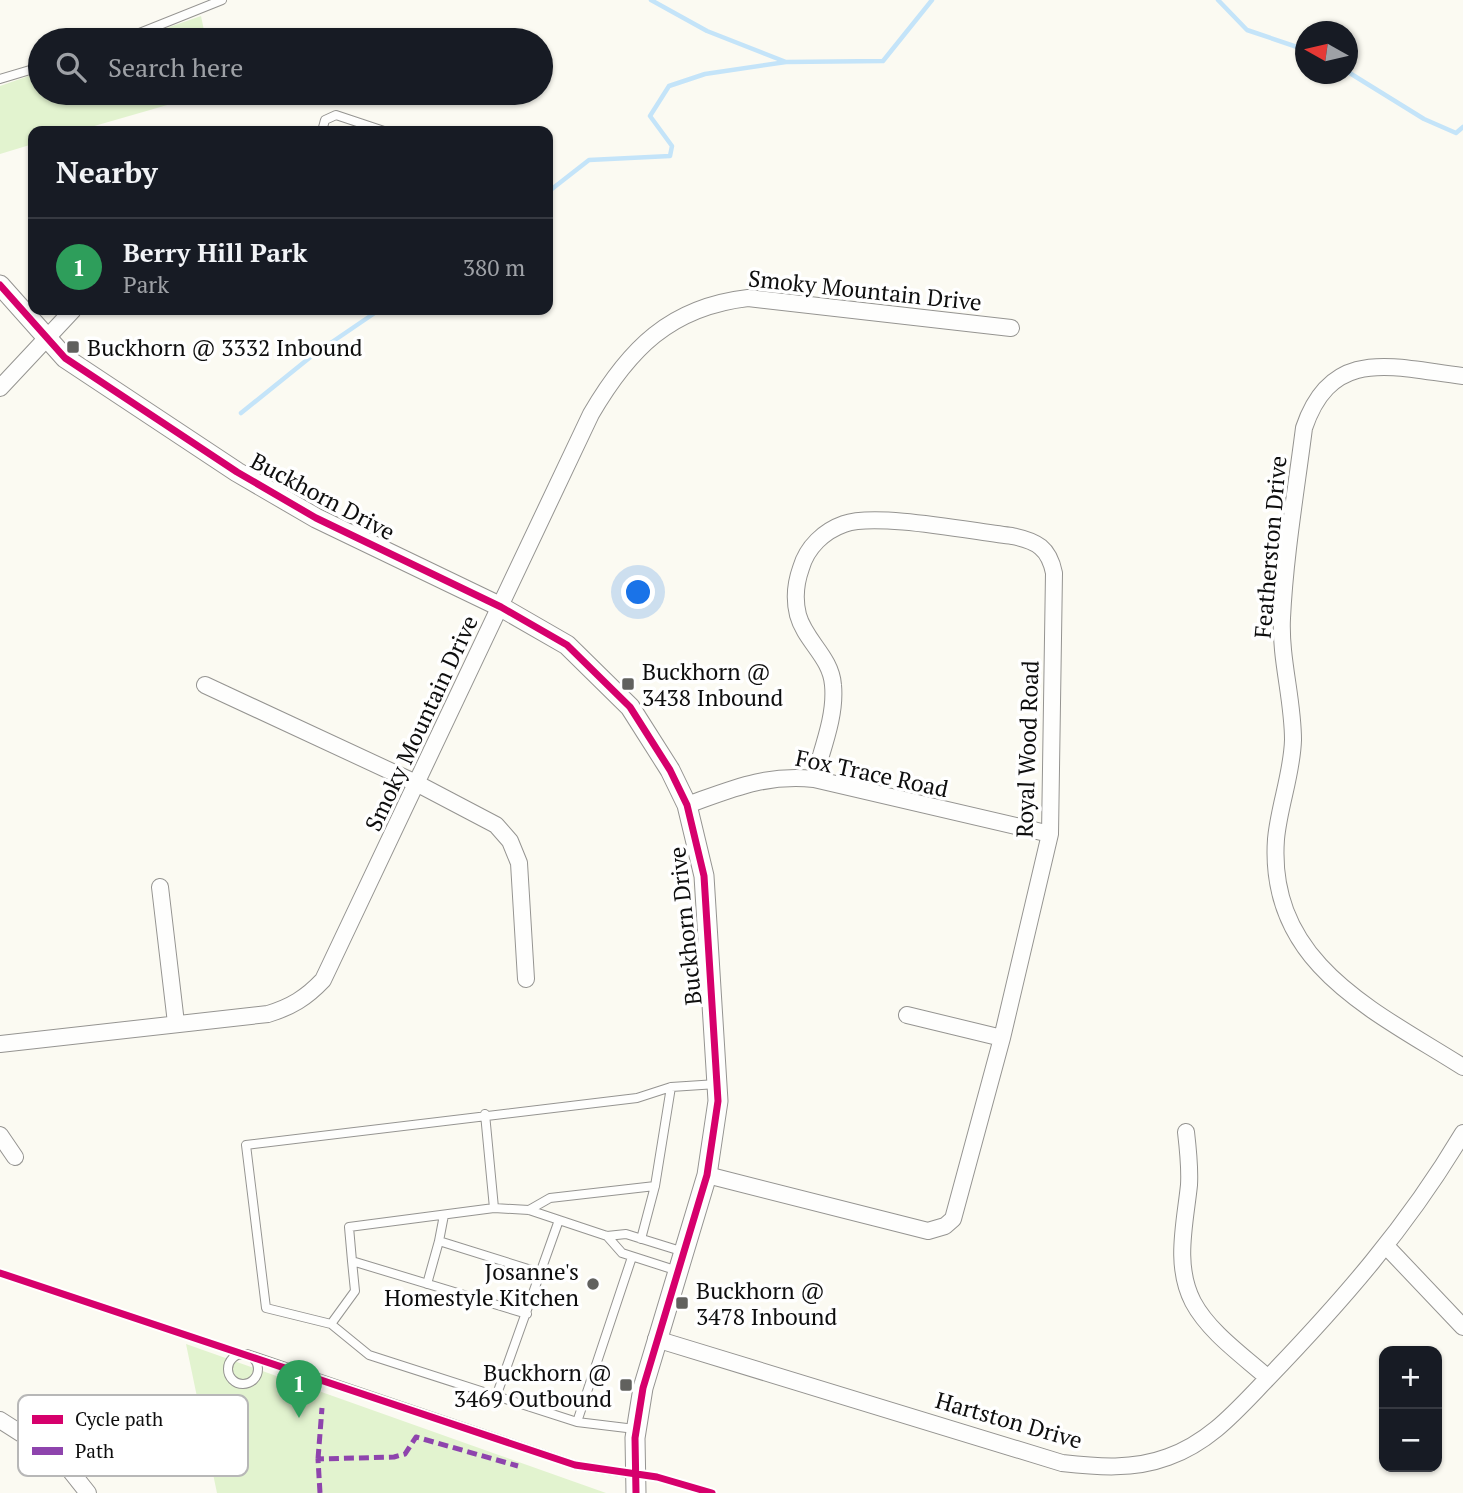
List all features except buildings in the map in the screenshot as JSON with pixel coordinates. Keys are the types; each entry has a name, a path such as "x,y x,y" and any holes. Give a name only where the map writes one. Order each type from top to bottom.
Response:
{"street":[{"name":"Buckhorn Drive","path":"0,285 65,358 282,500 541,627 567,645 617,691 651,736 687,805 705,886 717,1084 714,1139 708,1175 643,1388 636,1429 635,1483"},
{"name":"Smoky Mountain Drive","path":"0,1044 268,1014 288,1008 306,998 323,980 340,950 591,414 611,379 628,357 667,325 707,306 748,298 1011,328"},
{"path":"0,388 69,315"},
{"name":"Featherston Drive","path":"1463,376 1384,366 1359,367 1327,384 1308,413 1282,617 1293,742 1276,839 1282,895 1291,923 1308,953 1328,977 1362,1005 1463,1067"},
{"name":"Royal Wood Road","path":"708,1175 937,1230 949,1223 959,1206 1050,834 1054,573 1046,550 1027,539 863,520 844,524 814,544 803,558 796,595 799,616 820,650 833,684 828,728 814,779"},
{"path":"205,685 418,783 485,817 510,841 521,876 526,979"},
{"name":"Fox Trace Road","path":"687,805 775,777 814,779 1050,834"},
{"path":"160,887 176,1023"},
{"path":"907,1015 1002,1038"},
{"path":"1186,1132 1189,1182 1182,1243 1186,1283 1193,1302 1207,1322 1268,1378"},
{"name":"Hartston Drive","path":"656,1339 1062,1463 1119,1468 1146,1463 1186,1450 1228,1420 1332,1313 1387,1247 1463,1133"},
{"path":"0,1135 15,1157"},
{"path":"1387,1247 1463,1326"},
{"path":"0,1420 18,1432"},
{"path":"75,1476 89,1493"}],"lane":[{"path":"152,28 222,0"},
{"path":"0,79 28,71"},
{"path":"323,126 325,120 336,114 370,126"},
{"path":"636,1429 577,1422 369,1354 331,1324 266,1308 246,1145 485,1114 637,1098 671,1087 717,1084"},
{"path":"641,1239 655,1186 671,1087"},
{"path":"485,1114 494,1208"},
{"path":"529,1210 550,1198 655,1186"},
{"path":"331,1324 355,1291 349,1227 494,1208 529,1210 607,1236 626,1234 684,1252"},
{"path":"427,1284 444,1215"},
{"path":"496,1394 559,1220"},
{"path":"607,1236 622,1253 678,1271"},
{"path":"439,1241 541,1273"},
{"path":"577,1422 632,1256"},
{"path":"352,1261 527,1314"},
{"path":"247,1354 635,1483"}],"green space":[{"path":"201,16 204,28 166,28"},
{"path":"28,76 28,105 167,105 94,126 28,126 28,146 0,154 0,86"},
{"path":"186,1344 606,1493 217,1493 213,1476 248,1476 248,1395 197,1395"}],"waterway":[{"path":"651,0 707,31 786,62 883,61 932,0"},
{"path":"1218,0 1247,30 1295,46"},
{"path":"553,188 589,160 670,156 672,146 650,116 669,86 705,74 786,62"},
{"path":"1358,78 1424,119 1456,133 1463,127"},
{"path":"241,413 313,355 372,315"}],"marked path":[{"path":"318,1459 322,1408"},
{"path":"320,1493 318,1459 394,1457 405,1454 416,1437 518,1466"}],"cycle path":[{"path":"0,285 65,358 237,472 316,518 501,607 567,645 630,707 670,770 687,805 704,876 718,1101 707,1175 643,1388 635,1438 636,1493"},
{"path":"0,1273 575,1465 657,1477 712,1493"}],"place":[{"name":"Buckhorn @ 3332 Inbound","path":"73,347"},
{"name":"Buckhorn @ 3438 Inbound","path":"628,684"},
{"name":"Josanne's Homestyle Kitchen","path":"593,1284"},
{"name":"Buckhorn @ 3478 Inbound","path":"682,1303"},
{"name":"Buckhorn @ 3469 Outbound","path":"626,1385"},
{"name":"Berry Hill Park","path":"299,1418"}]}
